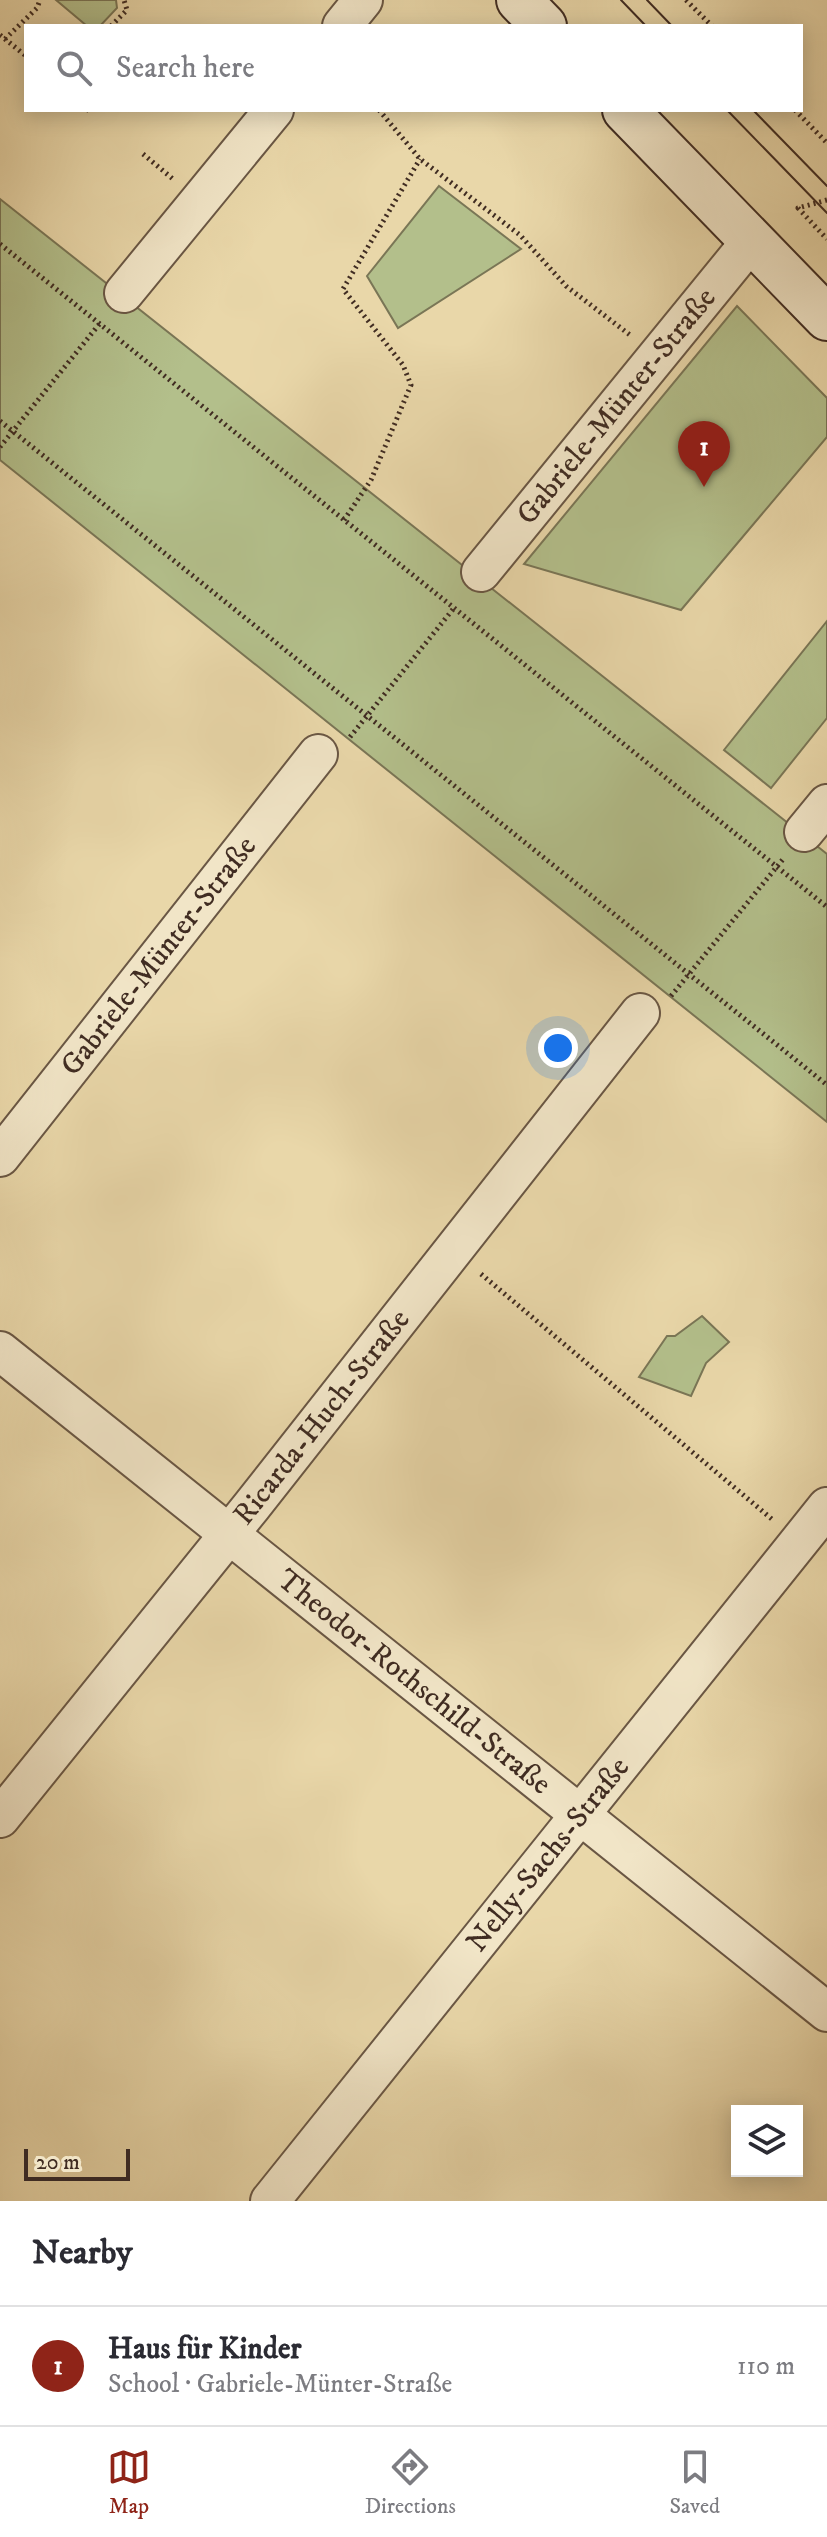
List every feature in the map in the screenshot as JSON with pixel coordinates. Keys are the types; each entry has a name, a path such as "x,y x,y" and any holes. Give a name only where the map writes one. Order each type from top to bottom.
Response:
{"main road":[{"path":"519,0 542,24"},
{"path":"627,112 827,318"}],"street":[{"path":"344,24 363,0"},
{"path":"124,293 272,112"},
{"name":"Gabriele-Münter-Straße","path":"481,572 752,240"},
{"name":"Gabriele-Münter-Straße","path":"0,1157 318,754"},
{"name":"Ricarda-Huch-Straße","path":"0,1818 229,1535 640,1013"},
{"name":"Theodor-Rothschild-Straße","path":"0,1351 827,2012"},
{"name":"Nelly-Sachs-Straße","path":"270,2201 827,1507"}],"path":[{"path":"24,54 3,37 37,8 40,0"},
{"path":"113,24 127,10 124,0"},
{"path":"686,0 710,24"},
{"path":"381,112 420,159 520,235 566,286 656,356"},
{"path":"797,112 827,143"},
{"path":"344,520 371,480 411,385 403,365 343,289 420,159"},
{"path":"827,200 798,208 827,239"},
{"path":"0,244 827,907"},
{"path":"0,447 124,293"},
{"path":"0,421 827,1085"},
{"path":"318,754 343,745 481,572"},
{"path":"640,1013 667,1002 816,818"},
{"path":"479,1272 779,1525"}],"green space":[{"path":"56,0 116,0 117,8 102,24 85,24"},
{"path":"439,186 521,249 398,328 367,276"},
{"path":"0,199 827,854 827,1122 0,460"},
{"path":"737,306 827,398 827,437 681,610 524,564"},
{"path":"827,621 827,718 771,788 724,750"},
{"path":"702,1316 729,1342 706,1363 691,1396 639,1377 667,1336 675,1336"}],"tram line":[{"path":"621,0 644,24"},
{"path":"647,0 670,24"},
{"path":"729,112 827,213"},
{"path":"755,112 827,186"}],"place":[{"name":"Haus für Kinder","path":"704,487"}]}
